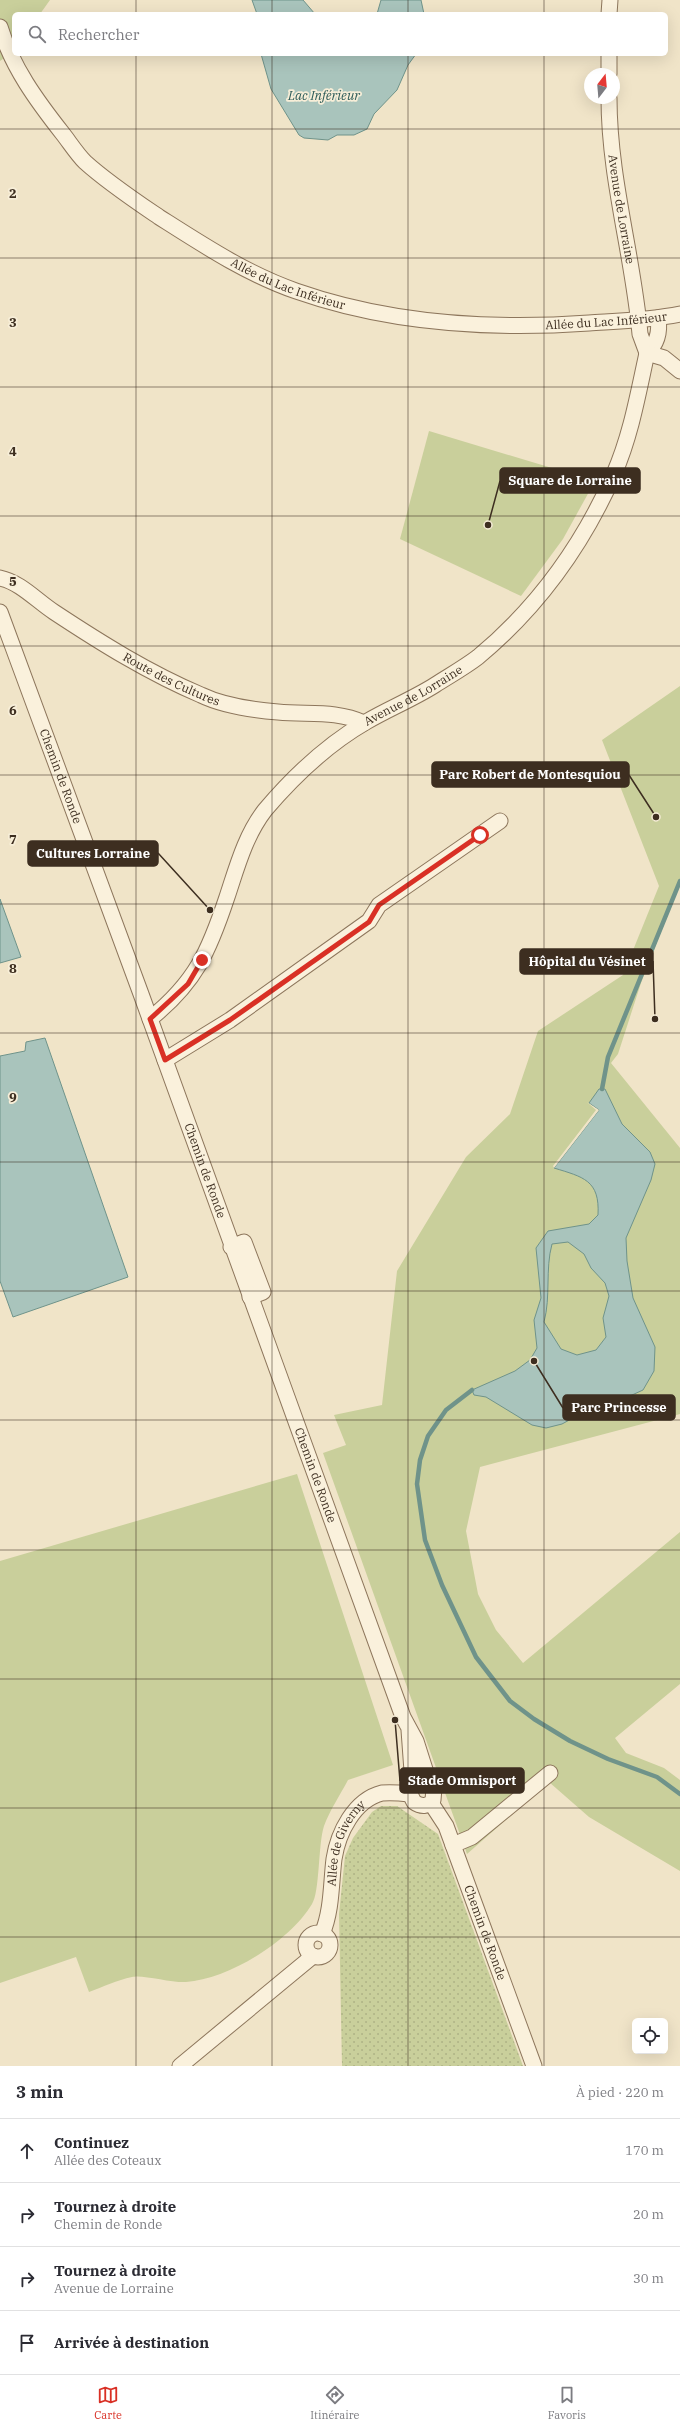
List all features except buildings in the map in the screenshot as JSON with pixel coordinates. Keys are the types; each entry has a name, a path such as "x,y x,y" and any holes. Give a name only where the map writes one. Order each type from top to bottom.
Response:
{"street":[{"path":"609,12 610,0"},
{"name":"Allée du Lac Inférieur","path":"0,27 11,55 34,98 85,161 139,204 244,269 296,291 355,308 453,325 533,327 639,320 680,314"},
{"path":"609,56 609,68"},
{"name":"Avenue de Lorraine","path":"150,1019 188,984 202,960 220,918 239,855 263,813 288,784 314,761 364,723 431,687 476,658 514,624 549,584 591,521 614,473 634,417 647,353 642,344 618,198 609,121 609,104"},
{"path":"658,318 659,331 656,342 647,353 664,358 680,371"},
{"name":"Route des Cultures","path":"0,578 13,583 52,611 120,654 167,680 203,696 236,706 278,712 348,716 364,723"},
{"name":"Chemin de Ronde","path":"0,612 165,1060 231,1247 409,1730 416,1741 429,1782 435,1792 431,1803 446,1826 534,2066"},
{"path":"165,1060 230,1020 369,922 379,905 500,821"},
{"name":"Chemin de Ronde","path":"409,1730 411,1790"},
{"path":"453,1845 472,1837 550,1773"},
{"path":"429,1782 420,1781 411,1790 414,1802 418,1805 422,1806 431,1803"},
{"name":"Allée de Giverny","path":"180,2066 312,1956 321,1957 329,1949 330,1942 322,1934 327,1923 335,1856 348,1819 366,1802 382,1794 411,1790"}],"green space":[{"path":"0,0 50,0 41,12 12,12 12,52 0,61"},
{"path":"429,431 595,481 563,539 521,596 400,539"},
{"path":"680,686 680,883 641,983 618,1054 611,1063 680,1148 680,1414 480,1467 466,1531 478,1594 496,1630 523,1663 680,1532 680,1684 615,1738 626,1753 664,1768 680,1780 680,1871 589,1817 549,1782 467,1854 323,1453 346,1445 334,1415 382,1405 397,1271 466,1157 510,1114 538,1031 623,975 659,886 602,740"},
{"path":"297,1474 393,1765 348,1780 332,1808 324,1826 318,1879 315,1898 312,1904 302,1918 289,1931 257,1956 221,1974 203,1979 180,1982 136,1976 89,1992 76,1957 0,1983 0,1561"},
{"path":"381,1806 397,1806 438,1834 523,2066 342,2066 339,1914 345,1856 353,1838 372,1812"}],"water":[{"path":"252,0 303,0 313,12 256,12"},
{"path":"381,0 421,0 424,12 378,12"},
{"name":"Lac Inférieur","path":"262,56 415,56 408,65 397,90 374,114 367,129 354,135 337,135 328,140 304,138 299,135 271,89"},
{"path":"0,899 21,957 0,963"},
{"path":"45,1038 128,1277 13,1317 0,1281 0,1056 25,1051 26,1042"},
{"path":"599,1089 605,1089 622,1124 650,1152 655,1164 651,1180 626,1238 627,1261 633,1298 655,1347 654,1371 643,1390 621,1400 595,1406 562,1424 546,1428 532,1425 486,1397 474,1395 472,1390 515,1371 530,1360 537,1348 534,1320 541,1298 536,1248 548,1231 589,1224 598,1215 598,1203 593,1187 588,1182 573,1174 554,1168 599,1110 589,1103","holes":["568,1242 584,1254 591,1268 605,1283 609,1296 603,1318 606,1337 596,1350 577,1355 561,1349 544,1322 552,1244"]}],"pier":[{"path":"587,1102 599,1110 554,1168 553,1166 596,1110"}],"waterway":[{"path":"602,1089 608,1057 680,881"},
{"path":"472,1390 446,1410 428,1436 420,1460 417,1484 425,1540 442,1585 476,1657 510,1701 534,1719 570,1741 608,1759 657,1777 680,1794"}],"place":[{"name":"Square de Lorraine","path":"488,525"},
{"name":"Parc Robert de Montesquiou","path":"656,817"},
{"name":"Cultures Lorraine","path":"210,910"},
{"name":"Hôpital du Vésinet","path":"655,1019"},
{"name":"Parc Princesse","path":"534,1361"},
{"name":"Stade Omnisport","path":"395,1720"}],"route":[{"path":"202,960 188,984 170,1003 150,1019 165,1060 230,1020 369,922 379,905 480,835"}]}
